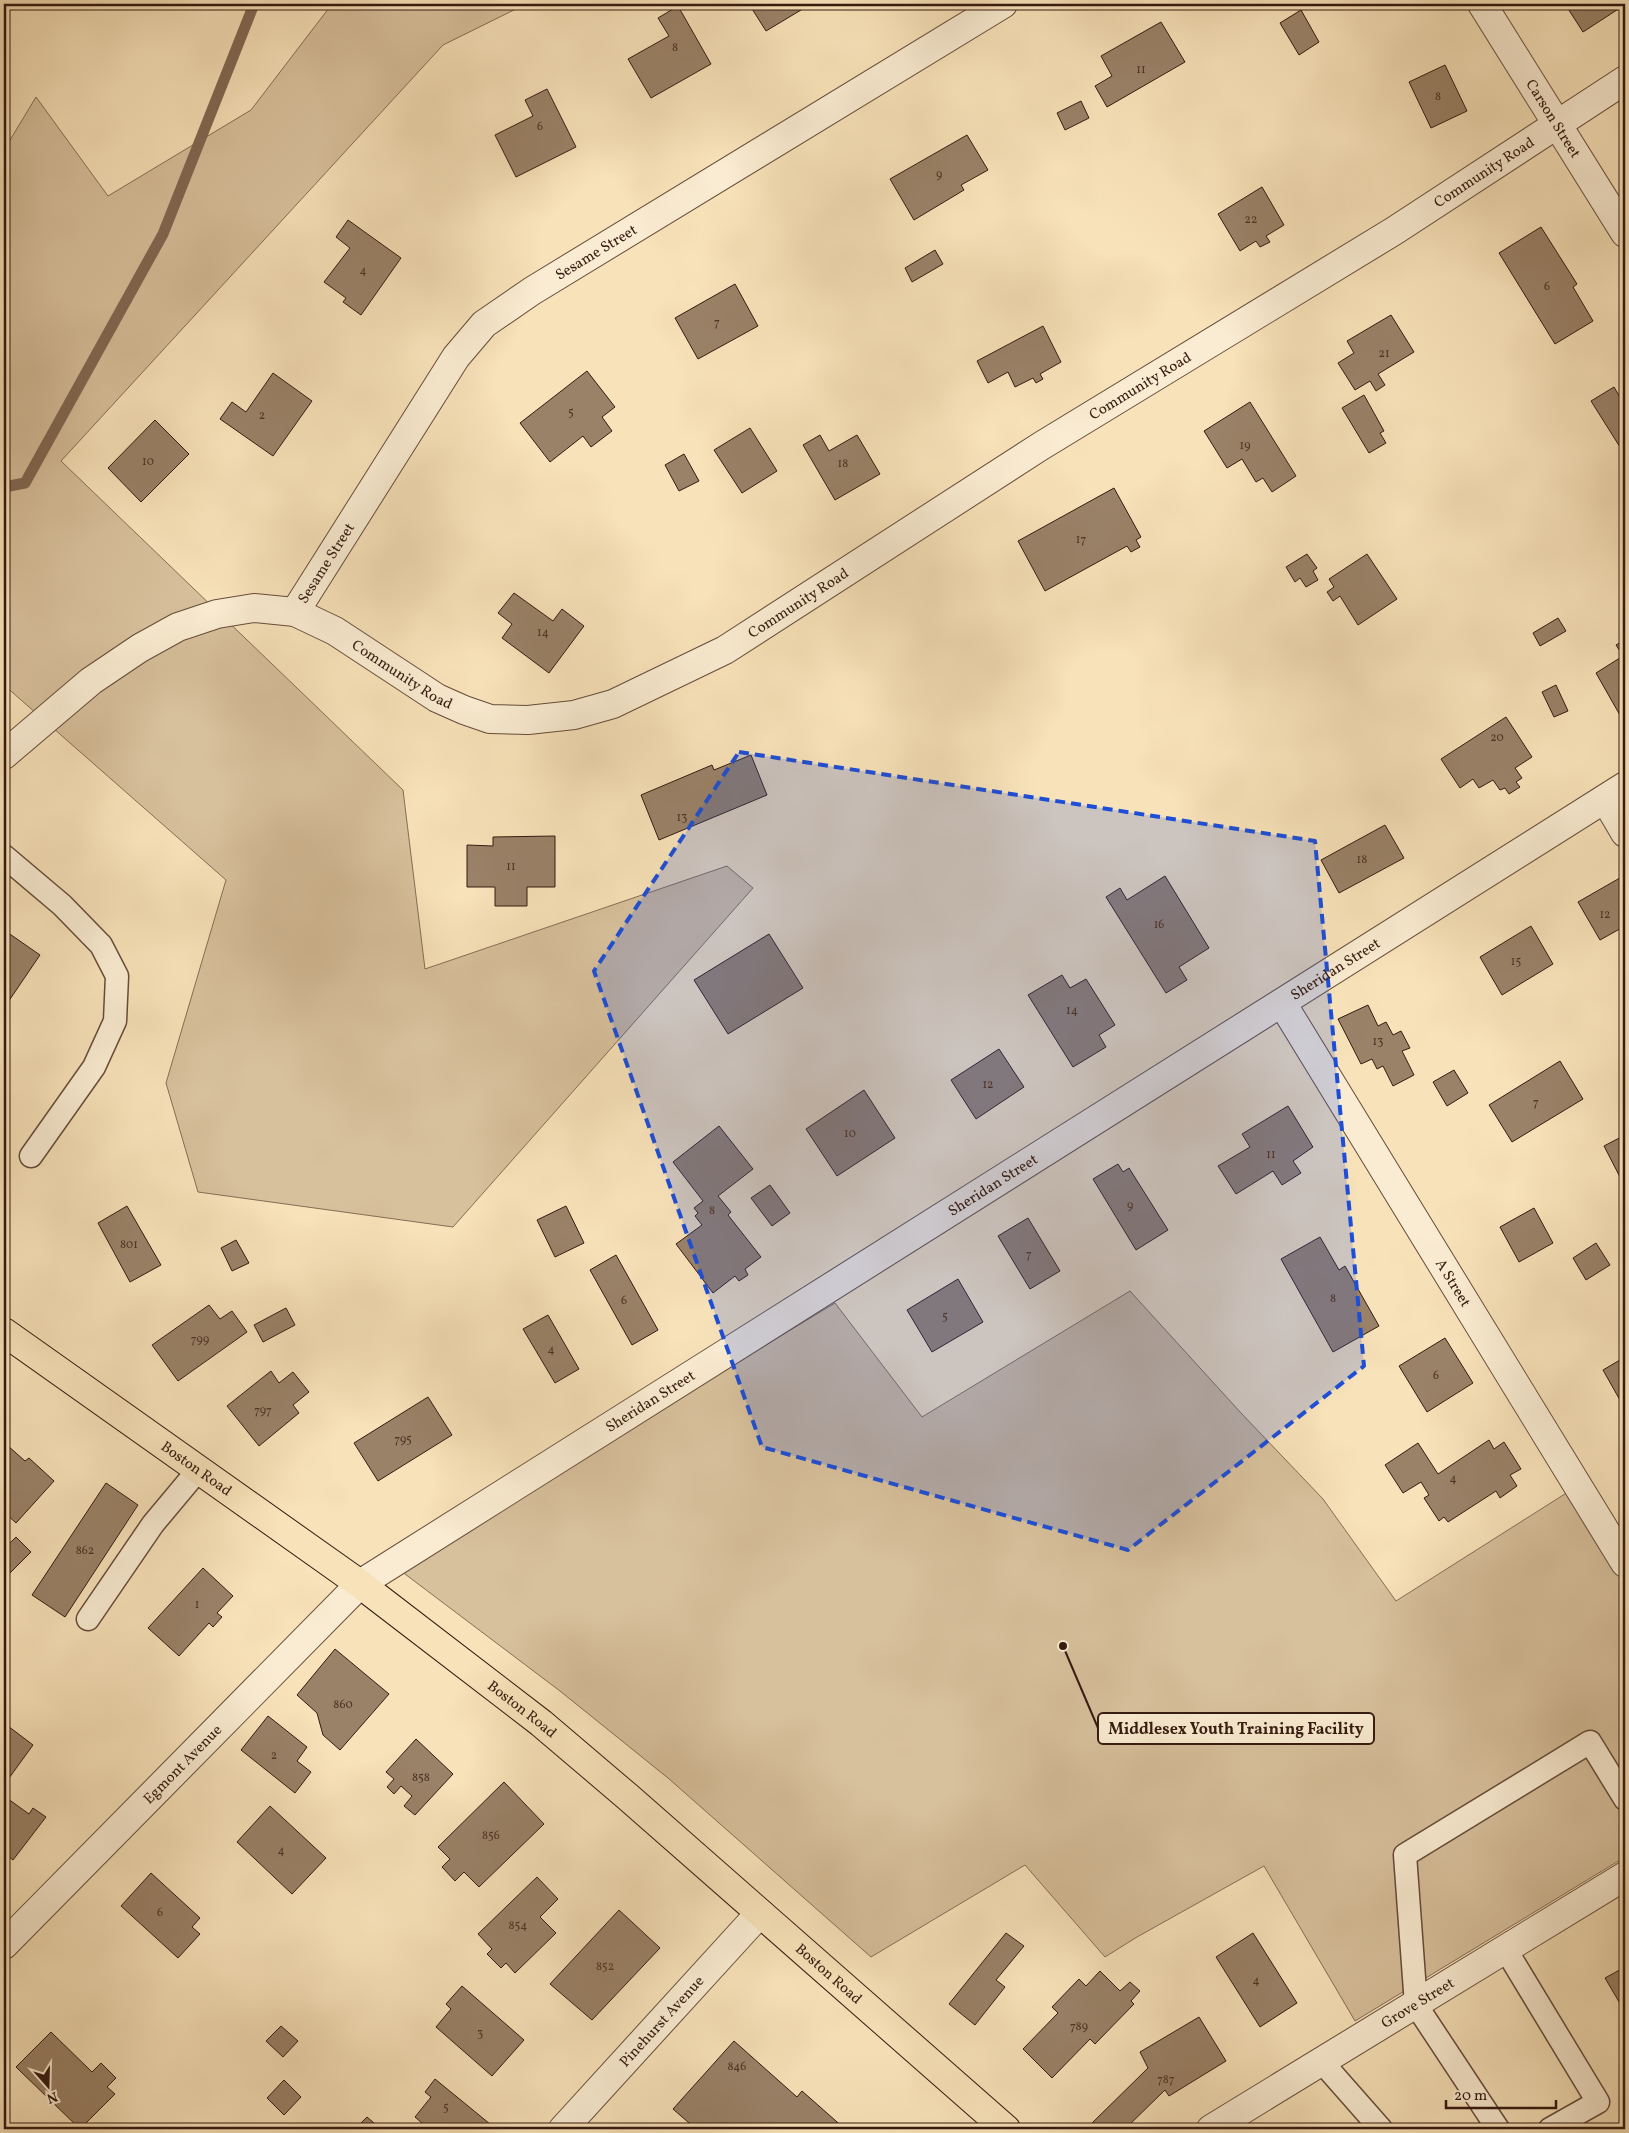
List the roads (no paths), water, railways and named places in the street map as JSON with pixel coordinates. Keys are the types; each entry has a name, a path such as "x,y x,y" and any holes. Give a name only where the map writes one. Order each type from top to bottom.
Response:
{"main road":[{"name":"Boston Road","path":"4,1332 360,1584 566,1744 1006,2129"}],"street":[{"name":"Sesame Street","path":"295,612 456,357 484,324 532,291 1003,4"},
{"name":"Carson Street","path":"1482,4 1625,234"},
{"name":"Community Road","path":"4,755 40,722 91,681 140,648 178,627 217,614 254,608 295,612 335,631 436,698 490,719 528,720 574,715 613,704 726,650 1041,446 1394,232 1625,80"},
{"path":"1615,793 1625,833"},
{"name":"Sheridan Street","path":"360,1584 1615,793"},
{"name":"A Street","path":"1282,1003 1625,1562"},
{"name":"Egmont Avenue","path":"4,1945 360,1584"},
{"name":"Grove Street","path":"1211,2129 1625,1876"},
{"name":"Pinehurst Avenue","path":"563,2129 760,1913"}],"lane":[{"path":"4,856 62,905 101,946 117,976 115,1021 94,1067 31,1156"},
{"path":"88,1619 153,1524 199,1469"},
{"path":"1498,2129 1416,2005 1405,1855 1590,1742 1625,1799"},
{"path":"1506,1950 1598,2102 1550,2129"},
{"path":"1322,2062 1381,2129"}],"waterway":[{"path":"4,487 25,483 163,234 254,4"}],"place":[{"name":"Middlesex Youth Training Facility","path":"1063,1646"}]}
